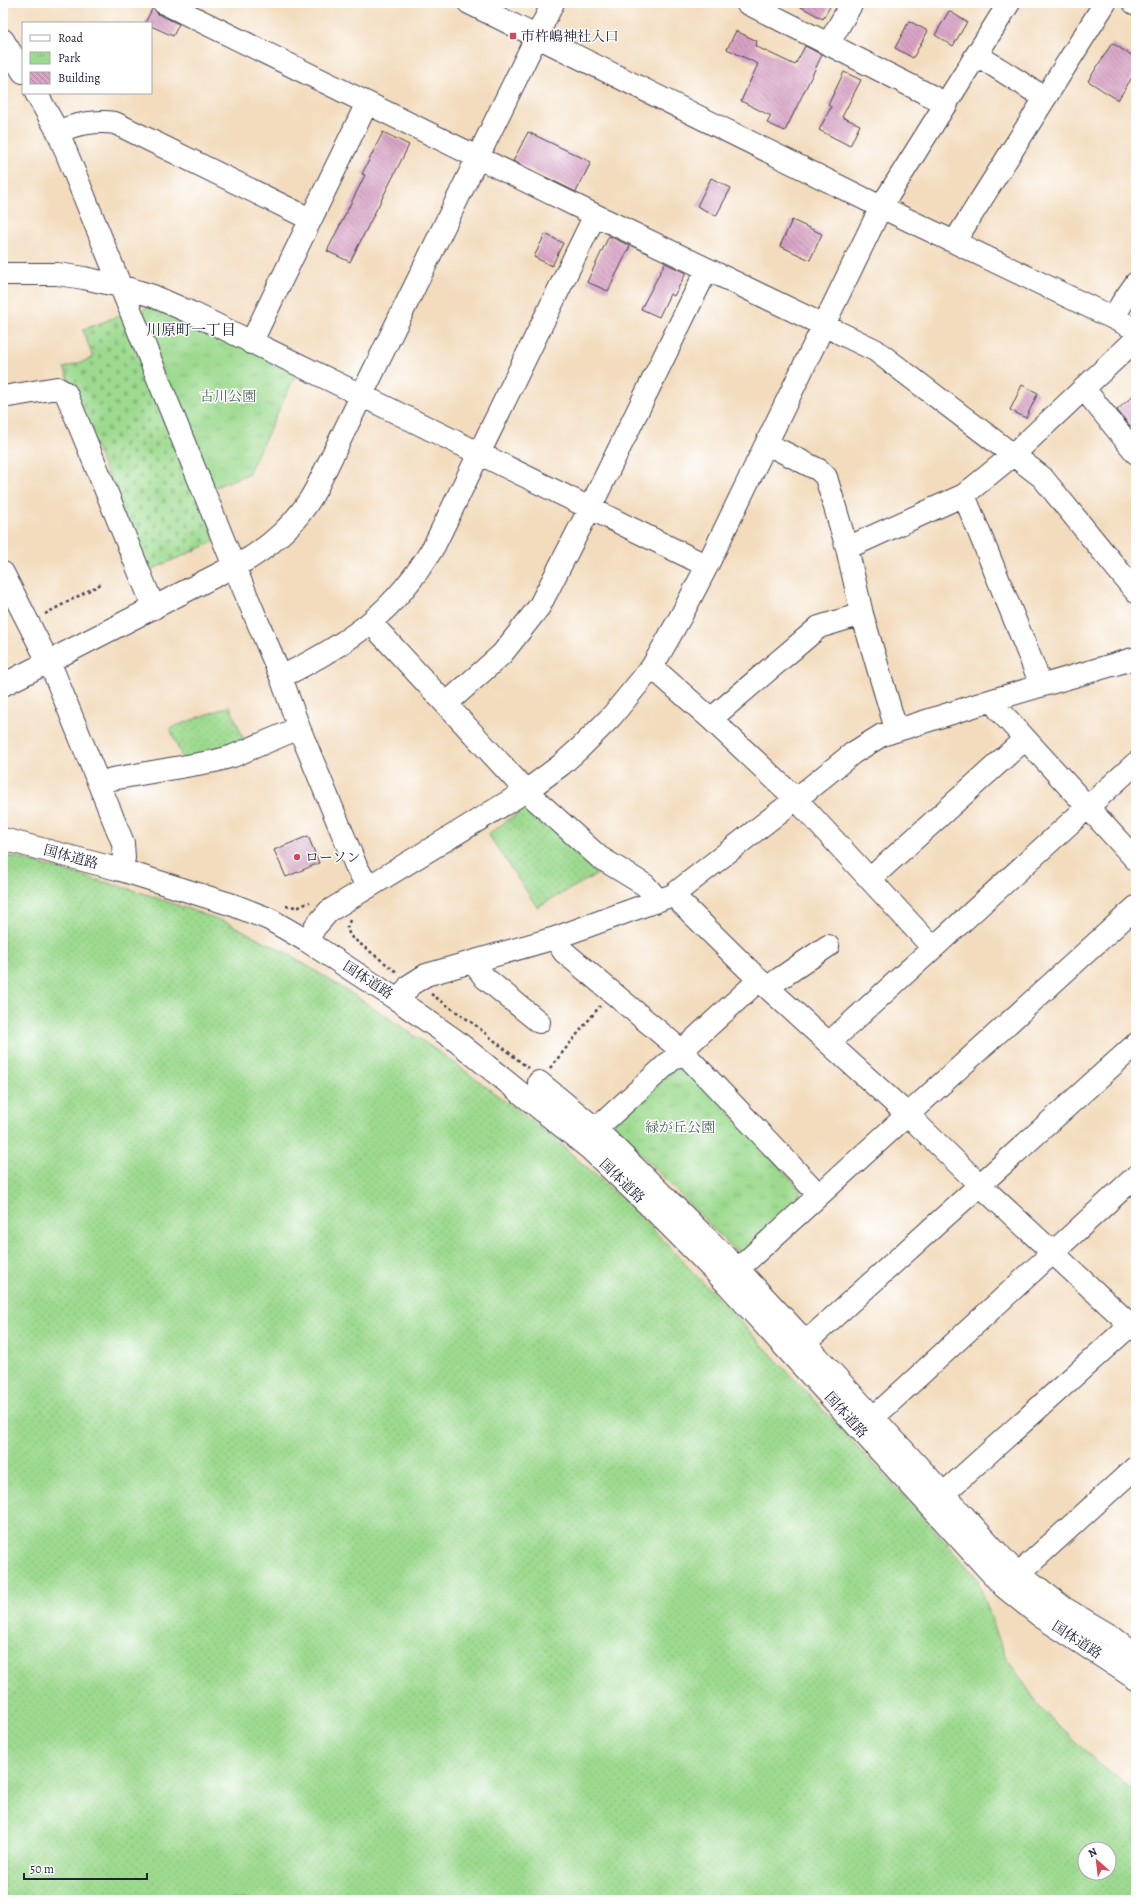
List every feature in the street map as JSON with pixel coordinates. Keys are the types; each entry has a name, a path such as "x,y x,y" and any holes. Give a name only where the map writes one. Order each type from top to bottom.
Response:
{"street":[{"path":"164,3 875,350 1042,477 1136,592"},
{"path":"469,3 882,207 1136,329"},
{"path":"3,685 154,608 262,550 283,533 309,503 363,396 553,3"},
{"path":"747,3 829,43 947,104"},
{"path":"829,43 852,3"},
{"path":"307,941 315,928 329,911 526,791 561,765 597,732 652,667 707,566 882,207 1009,3"},
{"path":"955,241 1105,3"},
{"path":"3,40 22,70"},
{"path":"977,55 1045,98"},
{"path":"37,94 58,132 234,566 282,677 299,728 356,866 368,886"},
{"path":"251,343 367,103"},
{"path":"58,132 69,127 99,122 114,123 310,219"},
{"path":"282,677 330,650 371,623 396,600 422,566 434,546 596,215"},
{"path":"446,704 502,654 539,607 590,508 707,268"},
{"path":"3,274 57,274 120,286 160,299 363,396 707,566"},
{"path":"1114,318 1122,303 1136,283"},
{"path":"847,548 964,495 1013,455 1084,389 1132,343 1136,335"},
{"path":"3,397 57,388 66,393 154,608"},
{"path":"1084,389 1136,453"},
{"path":"767,444 824,473 847,548 862,614 896,729"},
{"path":"964,495 1038,677 1039,686"},
{"path":"3,573 48,661 100,784 123,843 124,858 121,870"},
{"path":"711,720 819,627 862,614"},
{"path":"371,623 526,791 599,857 644,885 652,893 664,899 764,984 908,1115 1053,1252 1134,1325 936,1500"},
{"path":"399,1000 410,985 426,975 555,938 664,899 870,741 896,729 1136,658"},
{"path":"652,667 796,799 932,948"},
{"path":"996,699 999,710 1136,860"},
{"path":"100,784 112,779 215,761 233,756 299,728"},
{"path":"870,879 1025,739"},
{"path":"829,1043 1136,763"},
{"name":"国体道路","path":"3,840 121,870 234,905 269,919 307,941 399,1000 455,1040 607,1166 727,1284 936,1500"},
{"path":"738,1269 1136,907"},
{"path":"555,938 564,952 682,1051 819,1195"},
{"path":"596,1129 682,1051 764,984 779,979 828,946"},
{"path":"476,961 478,969 485,978 539,1022"},
{"path":"806,1342 1136,1044"},
{"path":"540,1080 596,1129 738,1269 806,1342 873,1418 936,1500 1011,1580 1064,1608 1111,1636 1136,1655"},
{"path":"873,1418 1136,1176"},
{"path":"1011,1580 1134,1471"},
{"name":"国体道路","path":"1011,1580 1040,1616 1136,1679"}],"path":[{"path":"28,622 101,584"},
{"path":"280,904 300,907 312,901"},
{"path":"353,916 347,928 350,936 394,970 403,973"},
{"path":"343,927 347,928"},
{"path":"428,992 474,1024 540,1080 611,992"}],"green space":[{"name":"古川公園","path":"151,303 297,372 248,474 210,489 139,314"},
{"path":"125,313 216,541 146,572 64,368 93,358 83,330"},
{"path":"230,706 245,743 183,760 170,728"},
{"path":"528,806 605,870 537,907 488,834"},
{"path":"3,855 140,892 228,923 285,952 354,995 445,1056 550,1135 631,1207 923,1517 977,1578 1004,1654 1042,1710 1099,1764 1136,1792 1136,1900 14,1900 3,1897"},
{"name":"緑が丘公園","path":"686,1064 800,1189 800,1199 743,1251 733,1249 641,1154 613,1131 615,1122 678,1066"}],"building":[{"path":"794,3 832,3 823,19"},
{"path":"153,7 158,14 179,24 173,36 152,26 152,22 146,22"},
{"path":"949,11 967,22 953,46 935,35"},
{"path":"909,21 928,31 913,58 895,48"},
{"path":"736,31 757,41 755,46 795,65 805,46 822,55 785,131 767,123 771,116 741,101 758,64 727,49"},
{"path":"1112,43 1136,58 1136,71 1118,100 1088,81"},
{"path":"844,72 861,80 842,117 860,125 850,146 819,130 831,107 828,105"},
{"path":"383,132 409,145 350,262 327,251 365,175 362,174"},
{"path":"528,132 591,162 576,192 513,161"},
{"path":"711,178 731,188 716,216 697,206"},
{"path":"792,220 822,234 810,260 780,246"},
{"path":"545,234 563,243 552,266 534,257"},
{"path":"609,236 630,246 608,291 587,282"},
{"path":"665,263 686,273 674,296 670,294 659,317 641,309"},
{"path":"1022,385 1038,393 1026,418 1010,410"},
{"path":"1136,393 1136,421 1130,426 1117,410"},
{"name":"ローソン","path":"308,836 319,863 286,877 274,850"}],"place":[{"name":"市杵嶋神社入口","path":"513,36"},
{"name":"ローソン","path":"297,857"}],"district":[{"name":"川原町一丁目","path":"191,330"}]}
